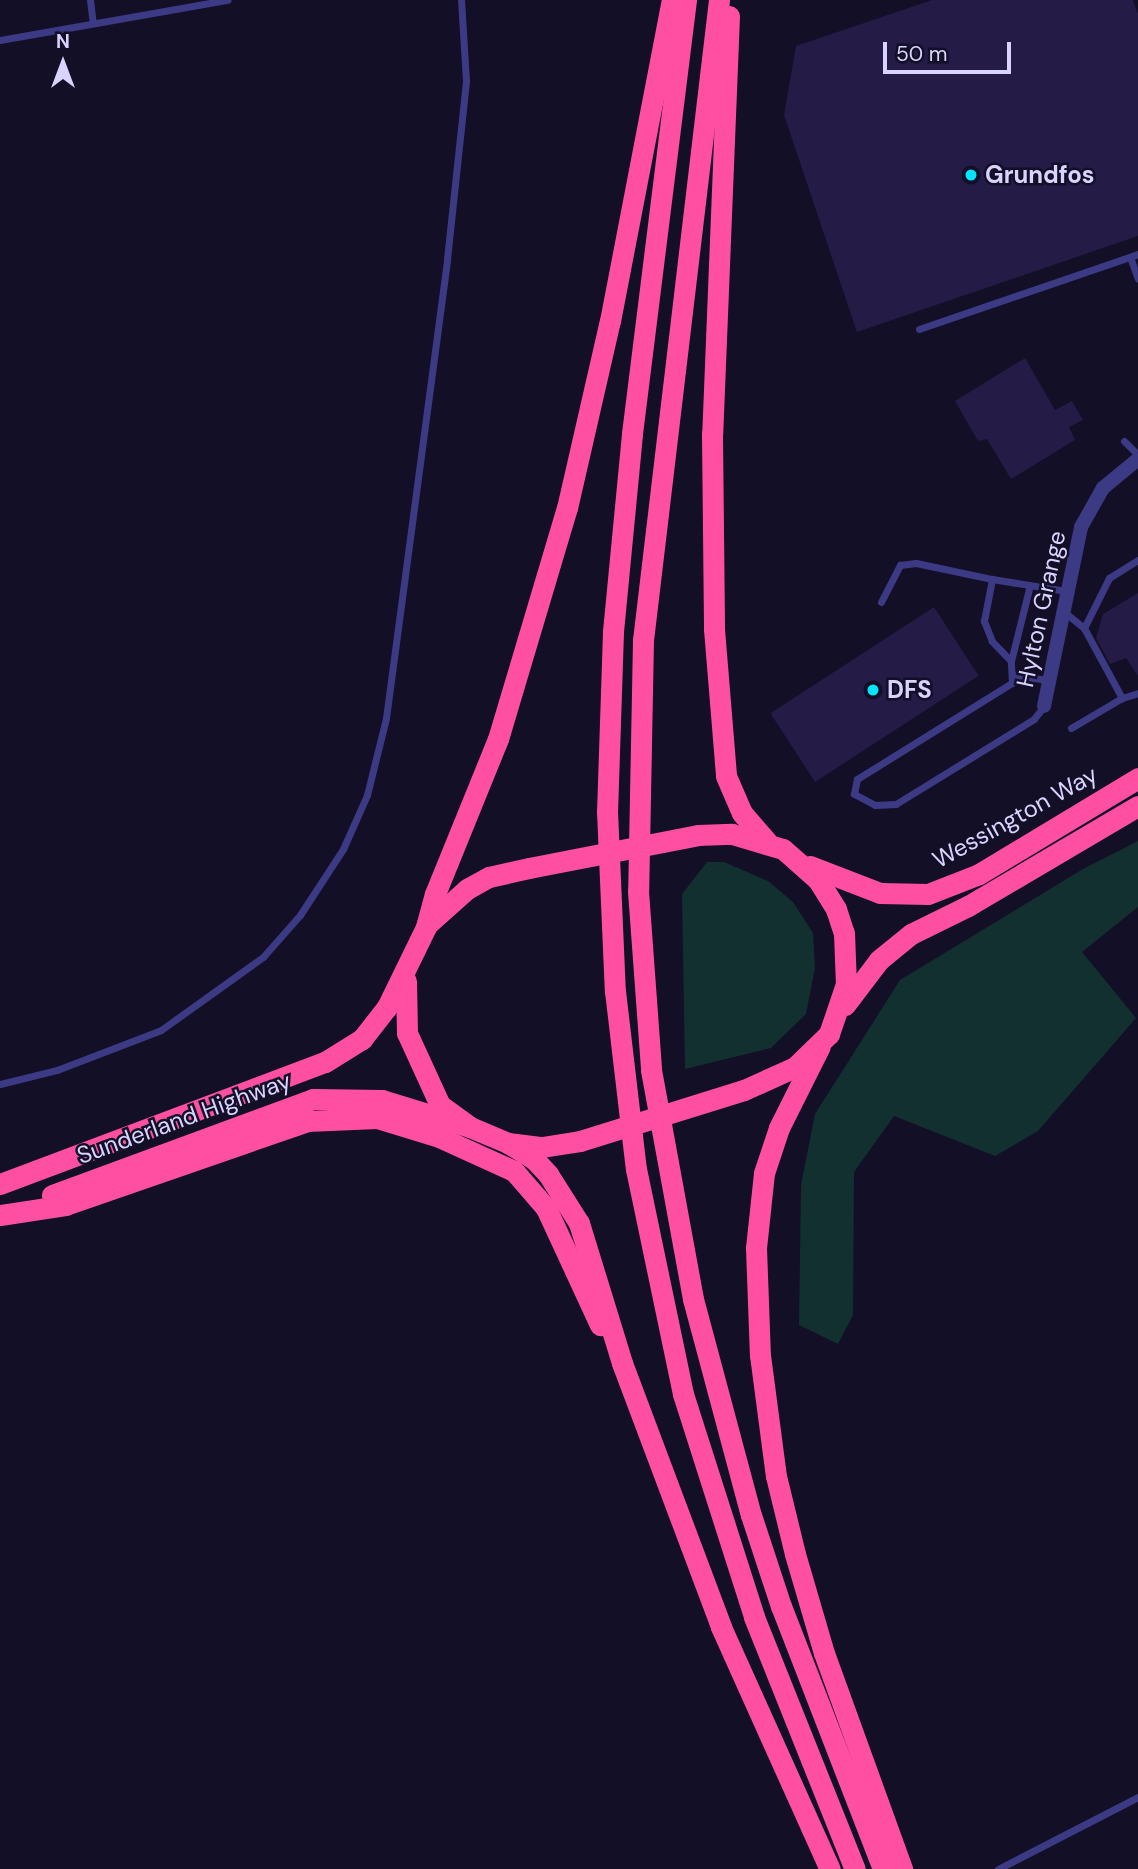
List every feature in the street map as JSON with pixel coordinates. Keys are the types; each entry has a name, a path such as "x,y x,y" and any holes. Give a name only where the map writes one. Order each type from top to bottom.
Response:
{"highway":[{"name":"Sunderland Highway","path":"0,1184 335,1057 372,1028 408,965 426,927 520,675 567,508 673,0"},
{"path":"686,0 632,434 613,632 607,811 615,991 636,1169 683,1394 754,1617 855,1869"},
{"path":"719,0 643,640 638,878 651,1070 693,1299 751,1516 781,1606 883,1869"},
{"path":"730,0 712,434 714,629 722,755 735,801 767,842"},
{"name":"Wessington Way","path":"796,859 880,893 929,894 979,874 1138,778"},
{"name":"Wessington Way","path":"841,1009 879,960 911,934 1138,806"},
{"path":"426,927 467,888 489,877 698,835 732,834 767,842 796,859 818,880 836,909 844,933 848,969 841,1009 784,1118 764,1173 755,1258 760,1355 776,1476 795,1554 828,1665 902,1869"},
{"path":"408,965 404,1007 415,1058 440,1105 470,1127 508,1143 534,1159 548,1174 579,1223 622,1363 721,1627 830,1869"},
{"path":"508,1143 542,1147 580,1141 744,1090 795,1067 820,1046"},
{"name":"Sunderland Highway","path":"0,1214 313,1099 382,1100 470,1127"},
{"path":"0,1214 65,1205 307,1121 377,1118 406,1125 488,1158 531,1187 546,1208 596,1317 622,1363"}],"street":[{"name":"Hylton Grange","path":"1044,706 1081,527 1104,488 1138,457"}],"lane":[{"path":"90,0 93,23"},
{"path":"0,40 228,0"},
{"path":"0,1084 57,1070 161,1030 263,957 300,915 344,849 367,795 386,718 447,259 466,81 461,0"},
{"path":"919,329 1134,255 1138,279"},
{"path":"1124,441 1138,457"},
{"path":"1084,628 1109,578 1138,560"},
{"path":"881,602 900,565 916,563 1066,591"},
{"path":"992,579 984,621 992,641 1011,662"},
{"path":"1030,585 1011,662 1012,683 857,779 854,794 875,805 896,804 1034,719 1044,706"},
{"path":"1062,611 1084,628 1122,698"},
{"path":"1012,675 1049,680"},
{"path":"1072,728 1122,698 1138,693"},
{"path":"998,1869 1138,1797"}],"green space":[{"path":"1138,841 1138,907 1082,952 1136,1018 1038,1131 995,1156 894,1116 854,1172 853,1315 838,1344 799,1325 801,1185 815,1114 900,980 1083,869"},
{"path":"707,862 724,862 768,881 793,902 813,933 815,968 806,1014 771,1048 685,1069 682,894"}],"building":[{"name":"Grundfos","path":"932,0 1133,0 1138,14 1138,236 857,332 784,115 796,46"},
{"path":"1025,358 1055,410 1072,401 1083,420 1069,427 1075,440 1011,479 987,439 978,441 955,401"},
{"path":"1138,593 1138,676 1126,658 1110,664 1096,638 1103,614"},
{"name":"DFS","path":"934,607 979,676 815,782 770,713"}],"place":[{"name":"Grundfos","path":"971,175"},
{"name":"DFS","path":"873,690"}]}
